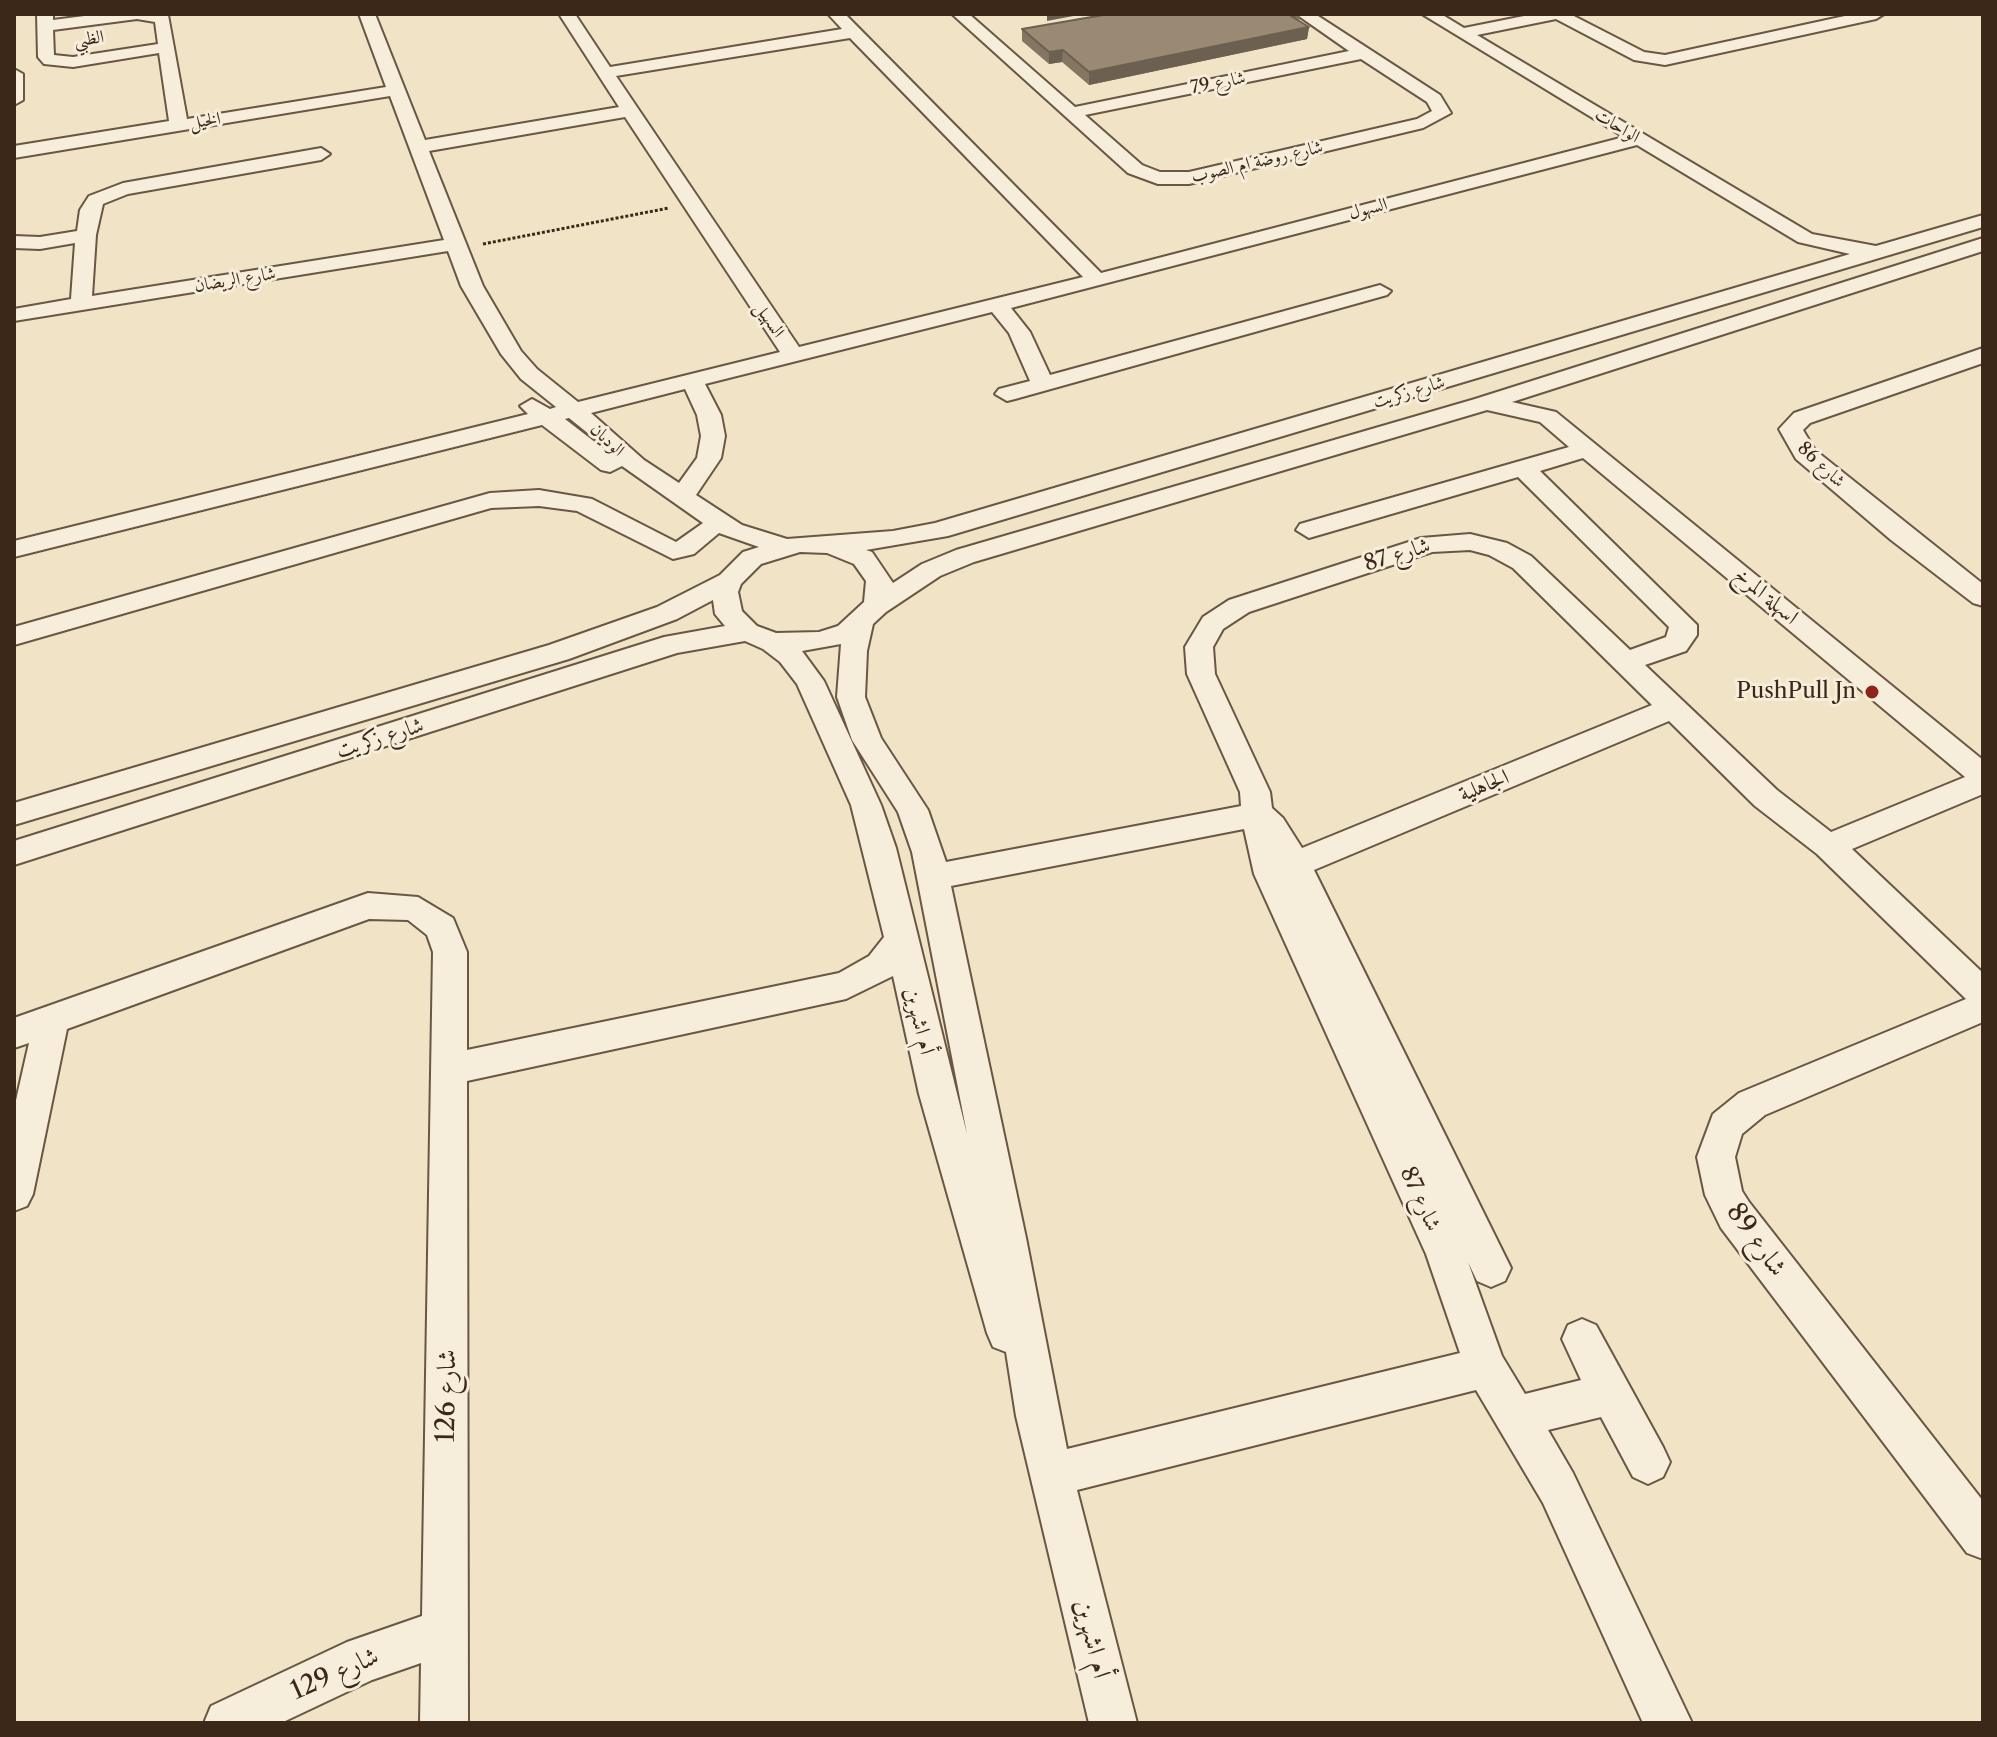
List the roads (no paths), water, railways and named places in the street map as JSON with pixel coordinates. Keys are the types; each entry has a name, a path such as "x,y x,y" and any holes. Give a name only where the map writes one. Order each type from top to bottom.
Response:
{"street":[{"name":"الظبي","path":"168,47 56,61 46,57 45,20 153,14 162,18 168,47 179,125"},
{"name":"الوديان","path":"367,14 472,286 519,364 635,465 733,531 782,546"},
{"name":"السهيل","path":"14,549 793,354 690,204 567,14"},
{"path":"836,14 1097,280"},
{"name":"شارع روضة ام الصوب","path":"960,14 996,37 1071,113 1135,169 1169,179 1189,178 1423,123 1442,113 1434,99 1313,15"},
{"name":"الواحات","path":"1430,14 1805,238 1848,249 1888,249"},
{"path":"1462,33 1558,14 1640,56 1665,60 1876,14"},
{"path":"1772,20 1798,32"},
{"path":"605,73 854,32"},
{"name":"شارع 79","path":"1071,113 1364,53"},
{"path":"14,74 14,100"},
{"name":"الخيل","path":"14,152 397,90"},
{"path":"419,147 629,111"},
{"name":"السهول","path":"793,354 1097,280 1639,139"},
{"path":"81,304 86,235 92,205 113,192 321,154"},
{"name":"شارع زكريت","path":"831,545 893,539 939,530 1983,221"},
{"path":"14,242 40,243 86,235"},
{"path":"1804,275 1816,257 1805,238"},
{"name":"شارع زكريت","path":"868,615 923,574 965,556 1550,384 1983,244"},
{"name":"شارع الريضان","path":"14,315 457,246"},
{"name":"الوديان","path":"472,286 474,308 494,364 518,394 543,415 709,529 741,559 735,574"},
{"path":"1007,394 1380,291"},
{"path":"997,304 1019,332 1043,384"},
{"name":"شارع 86","path":"1983,355 1802,418 1791,429 1805,454 1900,534 1983,597"},
{"path":"682,497 709,458 713,436 709,415 691,379"},
{"path":"1548,417 1543,396 1550,384"},
{"name":"اسهلة المرخ","path":"1483,404 1510,406 1548,417 1983,779"},
{"path":"1309,530 1588,449"},
{"path":"1523,468 1683,625 1683,635 1676,644 1624,662"},
{"path":"14,636 490,501 539,498 583,504 673,551 685,548 709,529"},
{"name":"شارع 87","path":"1668,1723 1558,1488 1486,1367 1445,1253 1270,874 1261,845 1259,814 1247,770 1201,674 1198,660 1204,635 1213,623 1239,606 1430,544 1470,542 1498,549 1522,562 1778,809 1828,846 1983,994"},
{"path":"831,545 863,558 873,568 880,593 868,615 820,641 760,637 729,614 725,603 735,574 752,558 782,546 831,545"},
{"name":"شارع زكريت","path":"14,814 559,652 667,613 735,574"},
{"name":"أم اشهرين","path":"868,615 851,662 855,744 916,1009 978,1243 1037,1416"},
{"name":"شارع زكريت","path":"14,853 674,644 760,637"},
{"name":"أم اشهرين","path":"760,637 790,655 855,744 913,810 934,877 1007,1238 1037,1416 1113,1723"},
{"name":"الجاهلية","path":"1295,864 1672,708"},
{"path":"1828,846 1983,779"},
{"path":"934,877 1259,814"},
{"name":"شارع 87","path":"1259,814 1272,826 1295,864 1491,1268"},
{"name":"شارع 126","path":"14,1033 368,906 402,906 431,917 448,938 450,1069 444,1723"},
{"path":"450,1069 846,985 881,966 894,953 899,940"},
{"path":"846,985 885,992 903,999 916,1009"},
{"name":"شارع 89","path":"1983,1007 1752,1104 1726,1125 1716,1157 1724,1195 1735,1215 1983,1537"},
{"path":"14,1194 51,1021"},
{"path":"1582,1339 1648,1462"},
{"path":"1051,1475 1486,1367"},
{"path":"1516,1417 1612,1393"},
{"name":"شارع 129","path":"228,1723 364,1659 445,1631"}],"place":[{"name":"PushPull Jn","path":"1872,692"}]}
